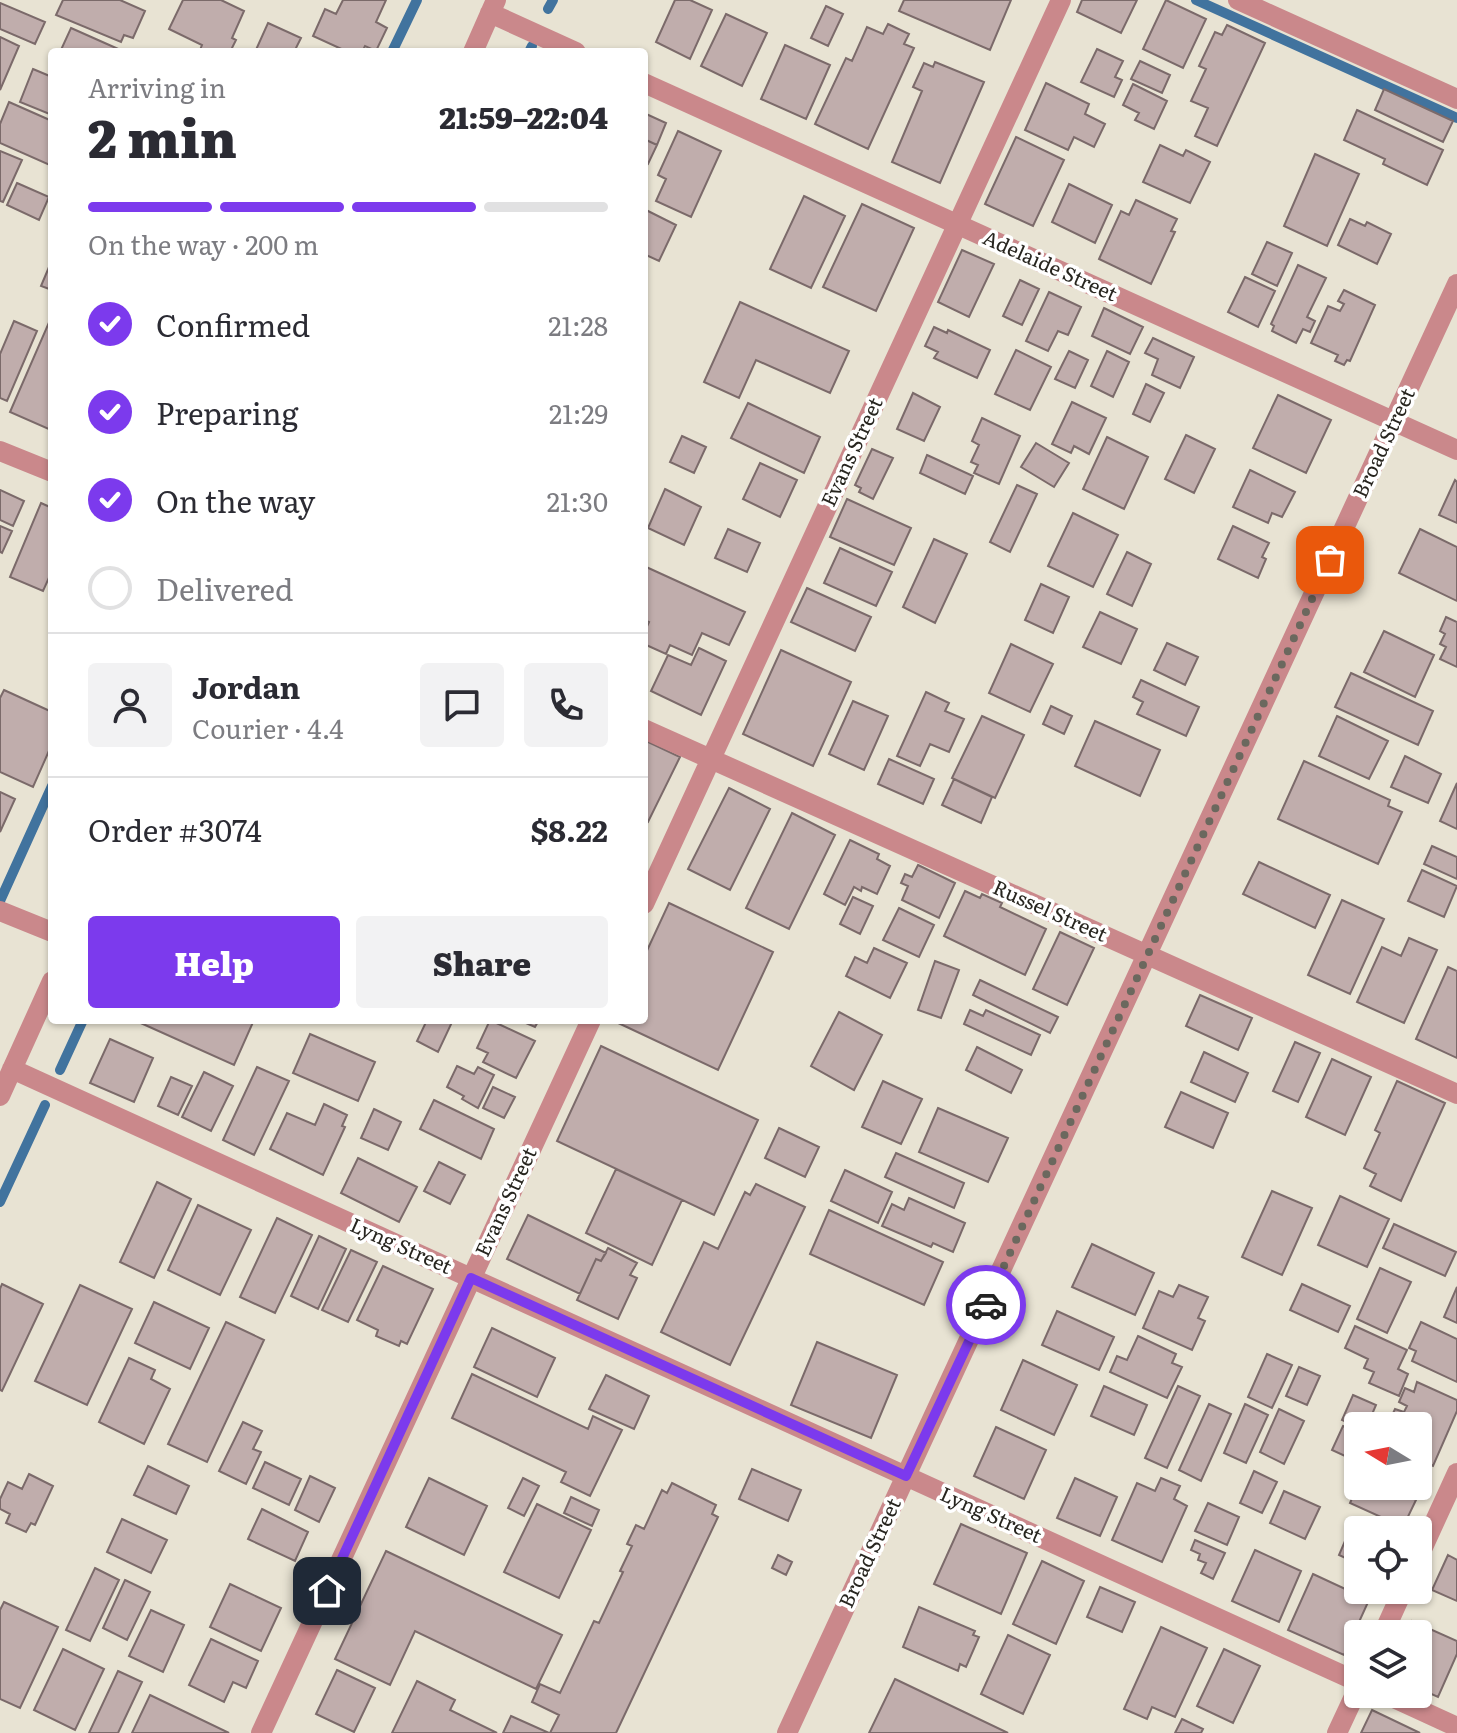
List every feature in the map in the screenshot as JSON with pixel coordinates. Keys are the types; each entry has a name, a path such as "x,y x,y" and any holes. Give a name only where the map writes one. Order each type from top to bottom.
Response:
{"street":[{"name":"Evans Street","path":"648,895 1061,0"},
{"path":"1238,0 1457,99"},
{"path":"475,48 493,7 569,48"},
{"name":"Adelaide Street","path":"648,85 1457,450"},
{"name":"Broad Street","path":"787,1733 1149,956 1457,284"},
{"path":"0,451 48,470"},
{"name":"Russel Street","path":"648,731 1457,1094"},
{"path":"0,911 48,930"},
{"path":"0,1096 48,990"},
{"name":"Evans Street","path":"261,1733 589,1024"},
{"name":"Lyng Street","path":"12,1069 1344,1676"},
{"path":"1432,1527 1457,1473"},
{"path":"1337,1733 1349,1708"},
{"path":"1416,1708 1457,1727"}],"building":[{"path":"63,0 120,0 145,11 133,38 124,35 121,42 56,15"},
{"path":"183,0 221,0 244,11 232,38 236,40 232,48 201,48 202,45 169,29"},
{"path":"343,0 386,0 376,22 387,28 377,48 339,48 313,36 325,9 336,14"},
{"path":"675,0 690,0 712,10 690,59 656,42"},
{"path":"904,0 1011,0 990,50 899,11"},
{"path":"1082,0 1137,0 1121,33 1077,12"},
{"path":"1166,0 1206,19 1183,68 1143,49"},
{"path":"0,3 45,22 35,44 0,29"},
{"path":"826,6 843,14 828,46 811,38"},
{"path":"726,14 767,33 742,86 701,66"},
{"path":"268,23 301,38 296,48 257,48"},
{"path":"888,24 909,34 904,44 914,48 868,149 815,124 846,58 852,61 867,27 883,34"},
{"path":"1227,25 1265,43 1217,146 1195,136 1208,108 1191,101 1206,69 1199,66 1215,32 1222,35"},
{"path":"71,28 116,48 62,48"},
{"path":"0,37 19,46 0,90"},
{"path":"785,45 830,65 806,119 761,99"},
{"path":"1097,49 1123,61 1115,77 1122,80 1114,97 1081,82"},
{"path":"1140,61 1170,75 1162,93 1131,79"},
{"path":"935,62 984,82 940,183 892,162 922,91 913,87 924,63 933,67"},
{"path":"33,69 48,75 48,113 20,102"},
{"path":"1046,83 1089,104 1085,114 1105,124 1094,147 1074,137 1068,150 1025,130"},
{"path":"1133,84 1167,101 1154,129 1135,120 1139,113 1123,105"},
{"path":"1384,89 1453,121 1443,142 1375,110"},
{"path":"9,102 48,119 48,164 0,143 0,124"},
{"path":"1357,110 1443,150 1427,185 1383,164 1385,159 1344,140"},
{"path":"648,115 666,123 657,145 648,141"},
{"path":"678,131 721,151 691,217 656,201 666,179 658,175"},
{"path":"1016,137 1064,160 1033,226 985,204"},
{"path":"648,141 657,145 648,164"},
{"path":"1160,145 1183,156 1186,150 1210,162 1190,203 1143,182"},
{"path":"0,151 22,160 3,202 0,201"},
{"path":"1315,154 1359,174 1327,246 1284,226"},
{"path":"17,183 48,197 39,220 7,205"},
{"path":"1069,184 1112,205 1095,243 1052,222"},
{"path":"804,196 845,216 811,288 770,269"},
{"path":"1136,200 1177,219 1171,231 1175,232 1151,284 1099,259 1121,211 1129,215"},
{"path":"862,204 914,228 876,311 823,287"},
{"path":"648,211 676,225 659,261 648,256"},
{"path":"1350,219 1365,226 1367,222 1391,234 1377,264 1338,245"},
{"path":"1267,242 1292,253 1277,286 1252,274"},
{"path":"962,250 994,264 969,317 938,302"},
{"path":"1298,265 1326,278 1307,317 1315,321 1310,332 1303,329 1296,343 1272,331 1274,326 1271,324"},
{"path":"48,269 48,289 41,286"},
{"path":"1245,277 1275,291 1258,327 1228,312"},
{"path":"1020,280 1039,289 1022,325 1003,316"},
{"path":"1344,290 1375,305 1350,361 1347,360 1344,365 1335,361 1338,355 1311,343 1328,306 1340,311 1344,304 1338,301"},
{"path":"1049,292 1081,307 1068,335 1058,331 1048,351 1026,341"},
{"path":"740,302 849,351 830,393 756,360 739,398 704,382"},
{"path":"1104,308 1143,327 1130,354 1092,336"},
{"path":"14,321 37,331 7,401 0,398 0,354"},
{"path":"48,325 48,429 10,412"},
{"path":"934,327 947,333 948,330 990,350 977,378 934,358 938,352 925,346"},
{"path":"1153,338 1194,357 1180,388 1152,375 1158,359 1145,353"},
{"path":"1016,350 1051,367 1030,410 995,394"},
{"path":"1069,351 1088,360 1075,388 1055,379"},
{"path":"1107,351 1129,362 1113,397 1091,386"},
{"path":"1146,384 1164,393 1150,422 1133,414"},
{"path":"913,393 940,407 924,441 897,429"},
{"path":"1278,395 1331,420 1306,473 1253,448"},
{"path":"1072,402 1106,418 1089,454 1074,446 1071,453 1052,444"},
{"path":"748,403 820,437 804,473 731,438"},
{"path":"982,418 1020,436 999,484 974,473 978,465 971,462 979,445 972,441"},
{"path":"1186,435 1215,449 1194,493 1165,479"},
{"path":"682,436 706,447 694,473 670,462"},
{"path":"1107,437 1148,457 1124,509 1083,489"},
{"path":"1036,443 1069,463 1054,487 1021,467"},
{"path":"872,449 893,458 873,499 859,492 861,488 855,485"},
{"path":"927,455 973,476 965,494 920,473"},
{"path":"760,463 797,480 780,517 743,499"},
{"path":"1250,470 1295,492 1282,517 1272,513 1268,523 1233,507"},
{"path":"1455,480 1457,482 1457,523 1439,515"},
{"path":"1017,485 1037,494 1010,552 990,542"},
{"path":"665,489 701,507 684,545 648,528"},
{"path":"0,490 24,501 13,526 0,520"},
{"path":"847,499 911,528 894,565 830,537"},
{"path":"41,503 48,506 48,580 43,591 10,577"},
{"path":"1073,513 1118,535 1093,587 1048,566"},
{"path":"0,526 12,531 2,553 0,552"},
{"path":"1233,526 1269,543 1262,557 1266,559 1258,578 1218,559"},
{"path":"728,529 760,543 747,572 715,558"},
{"path":"1420,529 1457,547 1457,601 1399,573"},
{"path":"934,539 967,554 935,623 903,607"},
{"path":"840,548 892,572 876,606 824,583"},
{"path":"1127,552 1151,564 1132,606 1107,594"},
{"path":"648,568 745,612 729,645 702,633 692,655 670,645 666,654 648,646"},
{"path":"1041,584 1069,597 1053,633 1025,620"},
{"path":"807,588 871,617 855,651 791,622"},
{"path":"1100,612 1137,629 1121,664 1083,647"},
{"path":"1446,617 1457,622 1457,667 1440,659 1446,647 1440,644 1445,634 1440,631"},
{"path":"1384,631 1434,655 1415,697 1364,672"},
{"path":"1167,643 1198,657 1185,685 1154,670"},
{"path":"1011,644 1053,664 1030,712 989,693"},
{"path":"699,648 726,661 701,715 651,691 668,655 691,665"},
{"path":"781,650 851,682 813,766 743,734"},
{"path":"1351,673 1433,711 1418,745 1335,707"},
{"path":"1141,680 1199,707 1186,736 1137,714 1143,702 1133,697"},
{"path":"4,690 48,710 48,753 33,787 0,772 0,698"},
{"path":"926,692 949,703 945,711 964,719 949,752 930,744 920,766 897,756"},
{"path":"853,701 888,716 864,770 829,754"},
{"path":"1051,706 1072,716 1064,734 1043,724"},
{"path":"982,716 1024,735 995,798 952,778"},
{"path":"1337,716 1388,741 1369,779 1319,756"},
{"path":"1095,721 1160,750 1140,796 1075,766"},
{"path":"648,742 680,757 648,822"},
{"path":"1405,756 1441,774 1428,803 1391,787"},
{"path":"889,759 934,779 923,804 878,784"},
{"path":"1304,761 1390,800 1388,806 1402,812 1378,864 1278,819"},
{"path":"954,779 992,797 981,823 942,805"},
{"path":"1457,783 1457,829 1440,821"},
{"path":"729,788 770,809 730,890 688,869"},
{"path":"0,792 15,799 0,832"},
{"path":"792,813 835,835 789,929 746,908"},
{"path":"850,840 879,854 877,859 890,866 877,894 854,887 845,905 824,894"},
{"path":"1432,846 1457,857 1457,879 1424,864"},
{"path":"1259,862 1330,895 1315,928 1243,894"},
{"path":"918,865 955,883 939,918 902,900 908,886 901,883 905,874 912,877"},
{"path":"1422,870 1457,886 1444,917 1408,901"},
{"path":"965,891 1002,903 1000,907 1046,929 1025,975 944,936"},
{"path":"853,897 873,906 860,934 840,924"},
{"path":"1342,900 1384,919 1350,994 1308,975"},
{"path":"669,903 773,952 718,1070 620,1024 648,1024 648,948"},
{"path":"899,908 934,925 919,957 883,940"},
{"path":"1060,932 1094,948 1067,1005 1033,989"},
{"path":"1409,938 1437,950 1404,1023 1357,1002 1382,947 1401,956"},
{"path":"874,948 907,963 890,998 846,976 855,957 867,963"},
{"path":"935,961 959,970 941,1018 918,1010"},
{"path":"1448,967 1457,971 1457,1058 1416,1039"},
{"path":"980,980 1058,1017 1050,1033 973,995"},
{"path":"1200,995 1252,1018 1238,1050 1186,1026"},
{"path":"970,1010 983,1016 986,1010 1040,1035 1031,1055 964,1024"},
{"path":"839,1012 882,1035 854,1090 811,1066"},
{"path":"143,1024 252,1024 234,1065"},
{"path":"425,1024 451,1024 438,1052 417,1041"},
{"path":"488,1024 499,1024 535,1041 516,1078 483,1062 488,1053 477,1048"},
{"path":"310,1034 375,1062 358,1101 293,1073"},
{"path":"110,1039 153,1058 134,1102 90,1083"},
{"path":"1295,1042 1320,1053 1298,1102 1273,1091"},
{"path":"601,1046 758,1120 714,1215 557,1141"},
{"path":"977,1047 1022,1070 1011,1093 966,1070"},
{"path":"1204,1052 1248,1073 1235,1102 1191,1082"},
{"path":"1332,1059 1371,1077 1345,1135 1306,1117"},
{"path":"457,1066 474,1074 478,1067 494,1075 478,1108 447,1087"},
{"path":"257,1067 289,1081 254,1155 223,1140"},
{"path":"204,1072 233,1086 211,1131 182,1117"},
{"path":"171,1077 192,1086 178,1115 158,1106"},
{"path":"883,1081 922,1099 901,1144 862,1127"},
{"path":"1397,1081 1445,1103 1401,1201 1370,1186 1376,1174 1364,1168 1380,1133 1375,1130"},
{"path":"493,1087 515,1097 504,1118 483,1108"},
{"path":"1181,1092 1228,1113 1213,1148 1165,1127"},
{"path":"434,1100 494,1129 481,1159 420,1129"},
{"path":"324,1104 347,1115 342,1126 345,1127 323,1175 270,1149 287,1113 315,1125"},
{"path":"938,1108 1008,1138 988,1182 919,1152"},
{"path":"374,1109 401,1122 388,1150 361,1138"},
{"path":"779,1128 819,1147 805,1177 765,1158"},
{"path":"896,1153 964,1183 954,1208 885,1177"},
{"path":"358,1158 417,1187 399,1222 341,1193"},
{"path":"439,1162 465,1175 450,1204 424,1191"},
{"path":"616,1169 682,1200 652,1265 586,1233"},
{"path":"845,1170 892,1192 878,1223 831,1201"},
{"path":"157,1182 191,1199 154,1278 120,1262"},
{"path":"756,1184 805,1207 730,1365 661,1332 704,1242 718,1249 745,1192 750,1195"},
{"path":"1272,1191 1312,1208 1282,1275 1242,1257"},
{"path":"1340,1196 1389,1219 1367,1267 1318,1245"},
{"path":"909,1198 965,1223 953,1252 933,1243 931,1247 882,1226 892,1204 904,1210"},
{"path":"198,1205 251,1230 220,1295 168,1270"},
{"path":"829,1210 943,1262 924,1305 810,1254"},
{"path":"528,1215 606,1253 601,1261 596,1259 580,1294 507,1259"},
{"path":"277,1218 312,1235 275,1313 240,1297"},
{"path":"1394,1224 1456,1252 1445,1276 1383,1248"},
{"path":"319,1236 346,1249 318,1309 291,1296"},
{"path":"1092,1244 1154,1273 1135,1315 1072,1287"},
{"path":"608,1248 637,1263 630,1275 637,1278 618,1319 577,1300 596,1259 601,1261"},
{"path":"351,1250 377,1262 348,1322 322,1310"},
{"path":"383,1266 433,1289 407,1344 401,1341 399,1346 376,1336 378,1330 357,1320"},
{"path":"1380,1268 1411,1282 1387,1333 1357,1319"},
{"path":"2,1284 43,1304 2,1391 0,1289"},
{"path":"1302,1284 1350,1306 1338,1332 1290,1310"},
{"path":"80,1285 132,1309 87,1405 35,1381"},
{"path":"1179,1285 1208,1297 1198,1318 1205,1321 1192,1350 1143,1328 1159,1291 1173,1297"},
{"path":"1457,1287 1457,1323 1444,1317"},
{"path":"154,1302 209,1328 190,1369 135,1343"},
{"path":"1057,1311 1114,1337 1099,1370 1042,1345"},
{"path":"226,1322 264,1340 207,1462 168,1444"},
{"path":"1421,1322 1457,1339 1457,1382 1412,1361 1416,1351 1409,1348"},
{"path":"1355,1326 1407,1350 1398,1369 1408,1374 1399,1396 1369,1383 1374,1372 1364,1368 1368,1359 1345,1348"},
{"path":"492,1328 555,1358 537,1397 474,1367"},
{"path":"1138,1336 1176,1354 1172,1363 1182,1367 1167,1398 1110,1372 1117,1356 1127,1360"},
{"path":"817,1342 897,1375 871,1438 791,1405"},
{"path":"1267,1354 1292,1365 1272,1408 1248,1397"},
{"path":"129,1358 155,1370 151,1379 170,1389 144,1444 99,1422"},
{"path":"1023,1360 1077,1385 1054,1435 1001,1410"},
{"path":"1299,1367 1320,1376 1307,1405 1286,1396"},
{"path":"472,1374 588,1429 593,1416 622,1430 590,1496 561,1482 566,1472 452,1418"},
{"path":"606,1375 649,1396 634,1429 589,1409"},
{"path":"1417,1382 1457,1400 1457,1411 1433,1466 1432,1412 1404,1412 1407,1406 1399,1402 1405,1388 1414,1392"},
{"path":"1104,1386 1147,1405 1134,1435 1091,1416"},
{"path":"1178,1386 1200,1396 1167,1468 1145,1458"},
{"path":"1353,1395 1376,1405 1373,1412 1346,1412"},
{"path":"1209,1404 1231,1414 1201,1481 1179,1470"},
{"path":"1245,1404 1268,1415 1246,1463 1224,1453"},
{"path":"1279,1409 1304,1421 1284,1464 1260,1452"},
{"path":"243,1422 262,1431 253,1449 261,1452 246,1484 219,1471"},
{"path":"1343,1426 1344,1426 1344,1456 1332,1450"},
{"path":"996,1427 1046,1450 1024,1499 974,1476"},
{"path":"265,1462 301,1479 289,1505 253,1488"},
{"path":"148,1466 189,1486 176,1514 134,1495"},
{"path":"752,1469 801,1490 788,1521 739,1499"},
{"path":"1254,1471 1277,1482 1262,1513 1240,1503"},
{"path":"29,1474 53,1486 35,1525 31,1523 26,1532 6,1523 10,1514 0,1509 0,1499 8,1482 22,1489"},
{"path":"310,1476 335,1488 319,1522 295,1510"},
{"path":"429,1478 487,1506 464,1555 406,1527"},
{"path":"523,1478 539,1486 524,1516 508,1508"},
{"path":"1075,1478 1117,1497 1100,1536 1057,1518"},
{"path":"1161,1478 1180,1486 1174,1499 1187,1506 1162,1562 1112,1540 1137,1483 1155,1491"},
{"path":"672,1483 716,1505 712,1514 718,1517 616,1733 550,1733 559,1715 532,1702 540,1684 560,1693 594,1621 599,1623 623,1572 620,1571 632,1546 627,1544 636,1525 644,1529 662,1490 667,1493"},
{"path":"1284,1491 1320,1507 1305,1539 1270,1523"},
{"path":"571,1497 599,1510 592,1526 564,1513"},
{"path":"1351,1500 1416,1500 1408,1516 1379,1516 1350,1503"},
{"path":"1208,1503 1239,1517 1227,1545 1195,1531"},
{"path":"537,1504 591,1530 559,1598 504,1572"},
{"path":"262,1509 308,1532 295,1561 248,1539"},
{"path":"122,1519 167,1540 151,1573 107,1552"},
{"path":"961,1524 1027,1553 1001,1614 934,1584"},
{"path":"1195,1540 1225,1553 1213,1579 1201,1573 1206,1563 1198,1560 1200,1554 1191,1550"},
{"path":"1255,1550 1301,1571 1279,1622 1232,1601"},
{"path":"386,1551 562,1635 536,1689 415,1631 390,1685 335,1659"},
{"path":"778,1555 792,1562 786,1575 772,1568"},
{"path":"1448,1555 1457,1560 1457,1601 1432,1590"},
{"path":"1042,1561 1084,1581 1056,1644 1013,1624"},
{"path":"95,1568 119,1580 90,1641 66,1630"},
{"path":"1313,1574 1344,1588 1344,1604 1367,1604 1360,1620 1344,1620 1344,1655 1288,1630"},
{"path":"125,1580 150,1592 127,1640 103,1628"},
{"path":"230,1584 281,1608 261,1651 210,1627"},
{"path":"1100,1587 1135,1602 1122,1632 1087,1617"},
{"path":"4,1602 58,1627 20,1708 0,1699 0,1610"},
{"path":"919,1607 975,1631 973,1635 979,1637 966,1667 960,1664 958,1671 903,1647"},
{"path":"151,1610 184,1625 163,1672 129,1656"},
{"path":"1161,1627 1207,1648 1175,1717 1152,1707 1147,1719 1124,1709"},
{"path":"1432,1630 1457,1641 1457,1654 1438,1697 1432,1694"},
{"path":"1008,1635 1050,1655 1023,1714 981,1694"},
{"path":"211,1639 258,1661 246,1688 233,1682 224,1702 189,1685"},
{"path":"63,1649 104,1669 75,1730 34,1710"},
{"path":"1224,1649 1260,1666 1233,1723 1197,1706"},
{"path":"337,1670 375,1688 354,1732 316,1714"},
{"path":"118,1671 142,1682 118,1733 89,1733"},
{"path":"895,1679 1008,1733 869,1733"},
{"path":"417,1681 455,1700 450,1710 497,1733 392,1733"},
{"path":"150,1695 229,1733 132,1733"},
{"path":"1372,1710 1420,1733 1361,1733"},
{"path":"511,1716 549,1733 503,1733"},
{"path":"1182,1719 1203,1729 1201,1733 1175,1733"}],"waterway":[{"path":"394,48 417,0"},
{"path":"548,9 553,0"},
{"path":"1196,0 1457,118"},
{"path":"0,901 48,795"},
{"path":"60,1070 81,1024"},
{"path":"0,1202 45,1105"}],"way so far":[{"path":"986,1305 1330,560"}],"route":[{"path":"327,1591 471,1278 906,1476 986,1305"}]}
